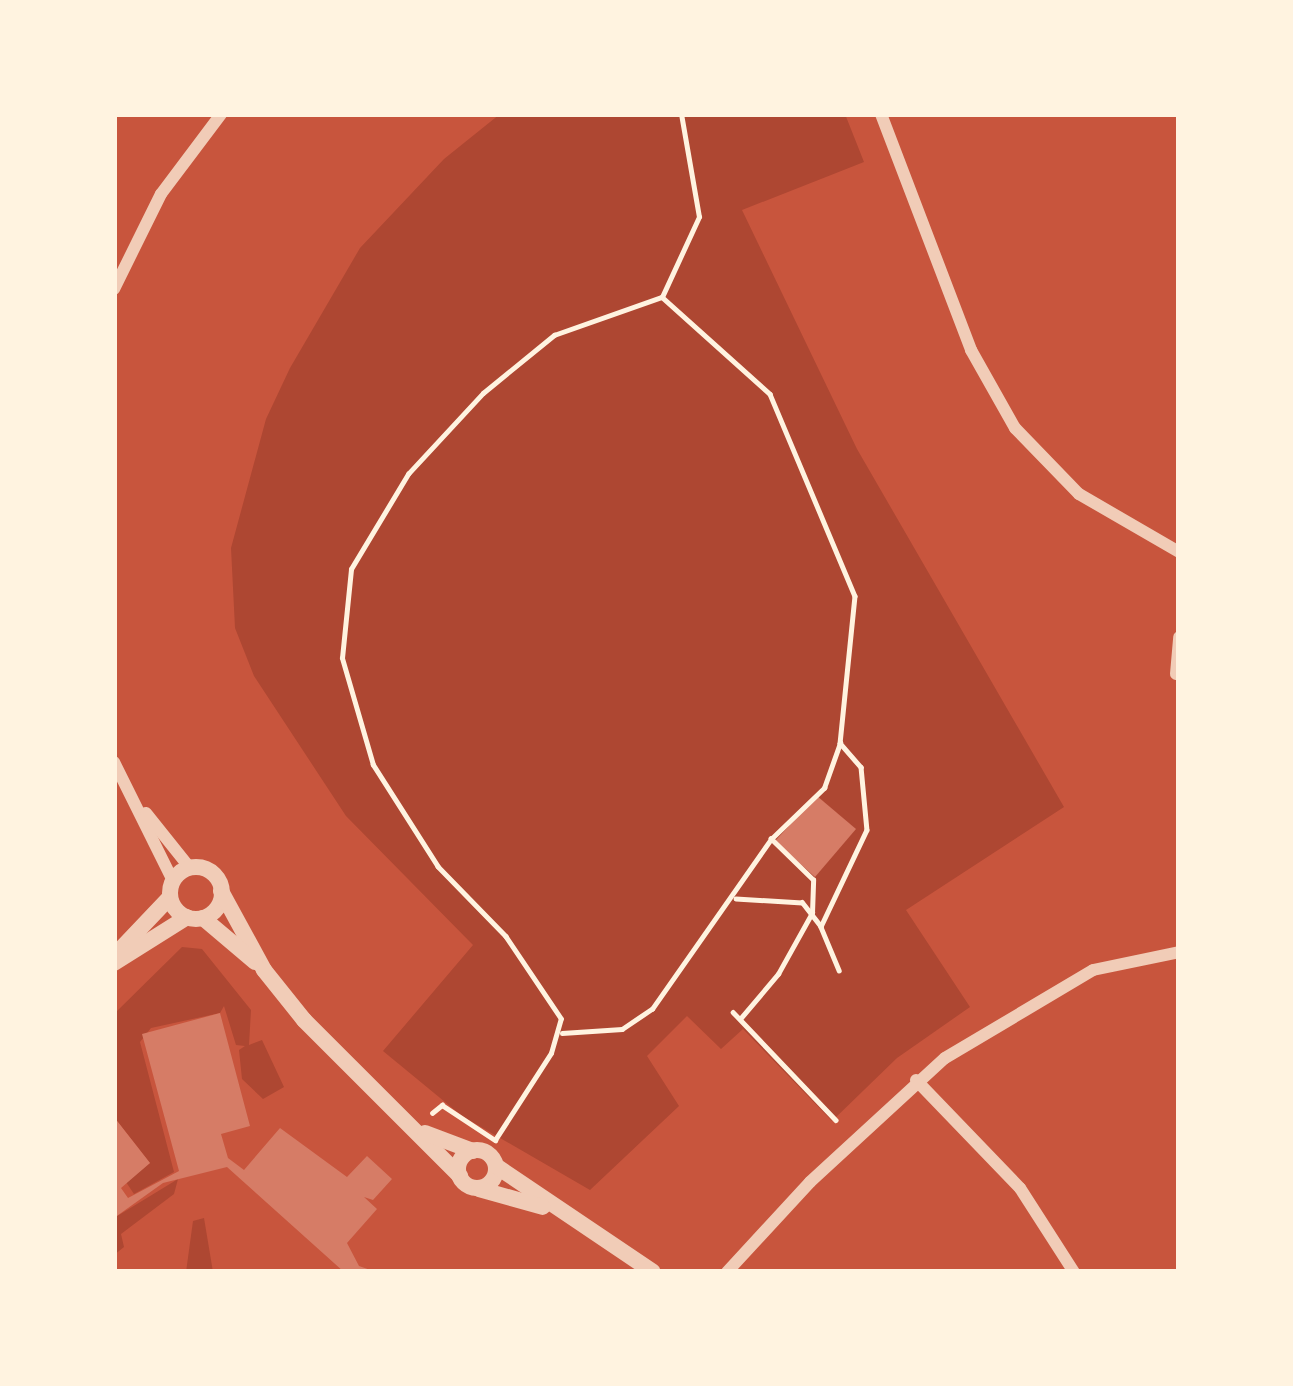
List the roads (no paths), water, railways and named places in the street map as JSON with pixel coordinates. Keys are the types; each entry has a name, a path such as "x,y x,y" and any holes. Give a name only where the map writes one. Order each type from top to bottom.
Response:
{"street":[{"path":"114,290 161,194 221,114"},
{"path":"880,114 971,350 1015,428 1079,494 1179,551"},
{"path":"1176,674 1179,637"},
{"path":"114,762 172,889 195,918 264,970"},
{"path":"134,798 190,868 214,875 264,970 332,1051 460,1176 479,1189 550,1209"},
{"path":"114,959 190,868"},
{"path":"114,959 217,908 221,891"},
{"path":"727,1272 916,1080 1067,982 1179,952"},
{"path":"916,1080 1020,1189 1074,1272"},
{"path":"418,1131 473,1150 550,1209 653,1272"},
{"path":"460,1176 462,1158 473,1150"},
{"path":"479,1189 496,1166"},
{"path":"740,1272 754,1246"}]}
